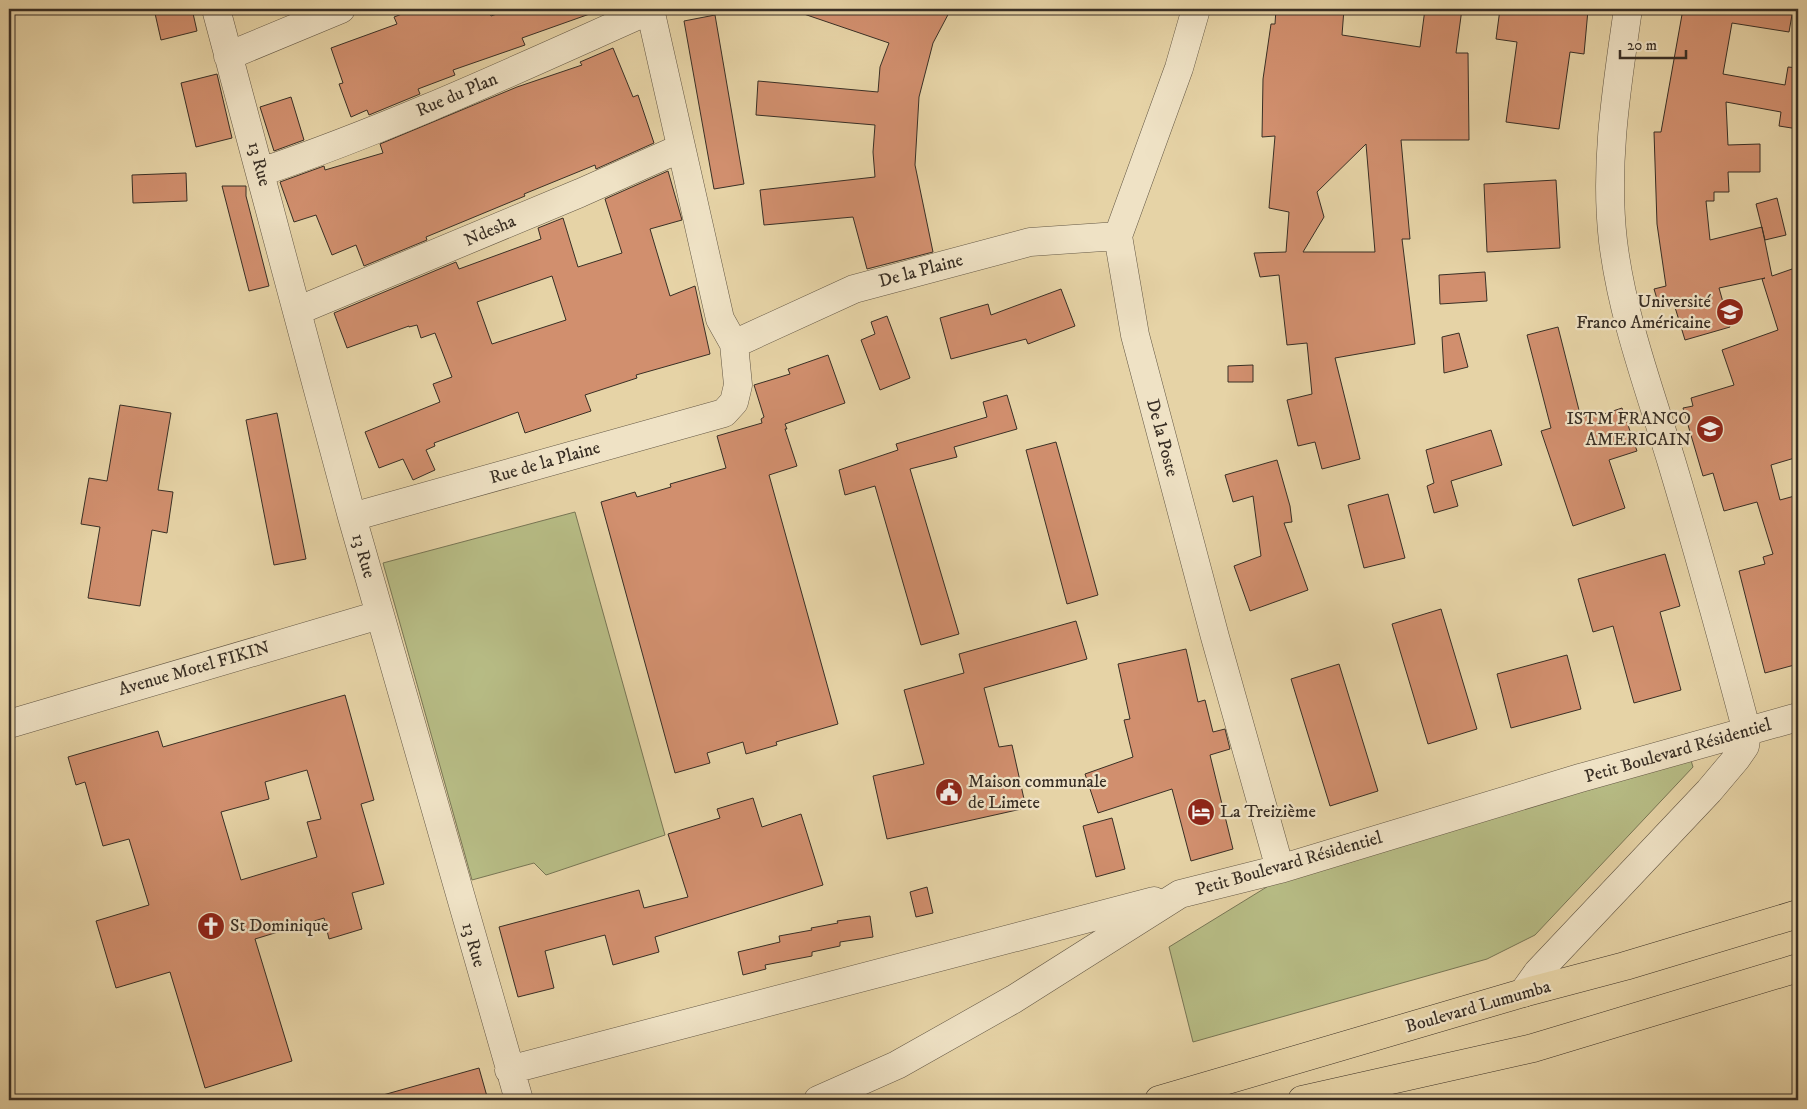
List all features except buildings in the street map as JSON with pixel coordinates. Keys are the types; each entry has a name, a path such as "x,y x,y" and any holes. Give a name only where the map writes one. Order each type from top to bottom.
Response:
{"highway":[{"name":"Boulevard Lumumba","path":"1159,1100 1523,992 1625,966 1798,914"},
{"path":"1302,1100 1533,1048 1798,968"}],"street":[{"name":"13 Rue","path":"216,9 379,615 519,1100"},
{"path":"228,56 341,9"},
{"path":"650,9 720,319 734,344"},
{"name":"Rue du Plan","path":"261,172 332,148 650,9"},
{"name":"De la Poste","path":"1196,9 1178,68 1118,236 1135,335 1215,637 1280,869"},
{"path":"1523,992 1538,972 1720,778 1745,746 1747,732 1703,565 1623,301 1620,284 1613,241 1609,179 1614,110 1628,9"},
{"name":"Ndesha","path":"297,311 580,194 681,148"},
{"name":"De la Plaine","path":"734,344 854,289 1030,242 1118,236"},
{"name":"Rue de la Plaine","path":"352,517 724,413 734,402 738,385 734,344"},
{"name":"Avenue Motel FIKIN","path":"9,724 379,615"},
{"name":"Petit Boulevard Résidentiel","path":"818,1100 897,1065 989,1013 1180,894 1280,869 1571,781 1798,717"},
{"path":"509,1070 1180,894"}],"green space":[{"path":"575,512 665,835 546,875 534,863 472,880 383,563"},
{"path":"1689,754 1693,767 1535,935 1487,959 1193,1042 1169,947 1270,885"}],"place":[{"name":"Université Franco Américaine","path":"1730,312"},
{"name":"ISTM FRANCO AMERICAIN","path":"1710,429"},
{"name":"Maison communale de Limete","path":"949,792"},
{"name":"La Treizième","path":"1201,812"},
{"name":"St Dominique","path":"211,926"}]}
